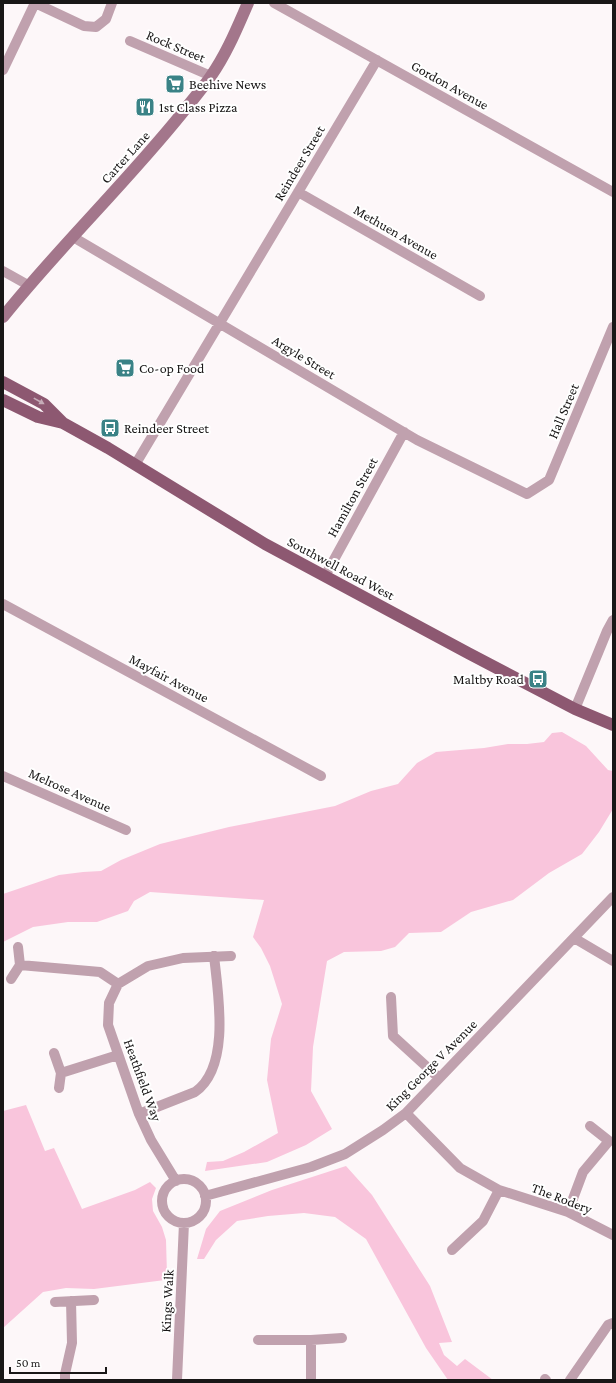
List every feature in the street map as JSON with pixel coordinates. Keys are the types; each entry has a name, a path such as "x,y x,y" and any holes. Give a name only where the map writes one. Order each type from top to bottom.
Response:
{"main road":[{"name":"Carter Lane","path":"3,317 28,285 50,263 156,146 211,76 232,41 248,3"},
{"name":"Southwell Road West","path":"6,384 44,404 63,423 265,544 468,653 575,708 613,725"},
{"path":"3,401 6,384"},
{"name":"Southwell Road West","path":"3,401 38,417 63,423"}],"street":[{"path":"3,70 35,3 84,26 96,26 106,19 112,3"},
{"name":"Gordon Avenue","path":"274,3 613,192"},
{"name":"Rock Street","path":"130,41 211,76"},
{"name":"Reindeer Street","path":"135,465 377,60"},
{"name":"Methuen Avenue","path":"298,192 480,296"},
{"name":"Argyle Street","path":"73,236 417,440 527,494"},
{"path":"3,271 28,285"},
{"name":"Hall Street","path":"527,494 549,480 613,327"},
{"name":"Hamilton Street","path":"325,576 404,432"},
{"name":"Mayfair Avenue","path":"3,604 321,776"},
{"path":"575,708 613,620"},
{"name":"Melrose Avenue","path":"3,776 126,830"},
{"name":"King George V Avenue","path":"205,1196 311,1167 345,1154 383,1130 406,1113 613,897"},
{"path":"574,938 613,961"},
{"path":"10,979 20,965 18,947"},
{"path":"139,1114 195,1092 202,1088 211,1075 217,1055 220,1016 214,956"},
{"path":"20,965 100,972 118,984 148,966 183,958 231,956"},
{"name":"Heathfield Way","path":"118,984 109,1003 108,1025 139,1114 151,1140 176,1181"},
{"path":"391,997 393,1036 439,1078"},
{"path":"54,1053 61,1073 59,1088"},
{"path":"61,1073 118,1055"},
{"name":"The Rodery","path":"406,1113 460,1168 499,1190 568,1212 613,1235"},
{"path":"568,1212 583,1172 609,1141 590,1126"},
{"path":"176,1181 191,1181 202,1189 205,1196 204,1209 196,1219 184,1223 171,1219 166,1214 162,1202 163,1195 170,1184 176,1181"},
{"path":"452,1250 483,1221 499,1190"},
{"name":"Kings Walk","path":"177,1380 184,1223"},
{"path":"55,1302 94,1300"},
{"path":"65,1380 72,1343 71,1301"},
{"path":"570,1380 608,1324 613,1323"},
{"path":"258,1340 312,1340 342,1338"},
{"path":"311,1380 312,1340"}],"shaded area":[{"path":"562,732 586,746 608,770 613,771 613,809 599,832 582,854 549,873 513,900 471,912 441,932 409,933 395,947 381,951 344,952 327,961 313,1047 311,1091 332,1129 306,1145 267,1162 205,1171 207,1162 223,1161 244,1152 278,1133 267,1080 271,1039 282,1004 270,966 261,948 253,937 264,900 150,892 134,901 128,911 97,922 68,922 33,927 3,942 3,894 59,875 101,871 121,860 160,844 229,827 335,806 371,791 398,784 417,763 436,752 484,748 508,744 544,742 552,733"},
{"path":"26,1105 45,1151 54,1148 82,1209 135,1190 150,1182 156,1188 152,1199 153,1211 162,1227 166,1240 167,1275 165,1280 94,1289 66,1288 43,1292 3,1328 3,1111"},
{"path":"346,1166 372,1195 430,1286 452,1342 439,1343 444,1355 457,1366 465,1359 493,1380 448,1380 426,1348 366,1239 335,1217 304,1213 268,1216 237,1221 216,1240 204,1259 197,1259 206,1229 220,1211 272,1190"}],"place":[{"name":"Beehive News","path":"175,84"},
{"name":"1st Class Pizza","path":"145,107"},
{"name":"Co-op Food","path":"125,368"},
{"name":"Reindeer Street","path":"110,428"},
{"name":"Maltby Road","path":"538,679"}]}
